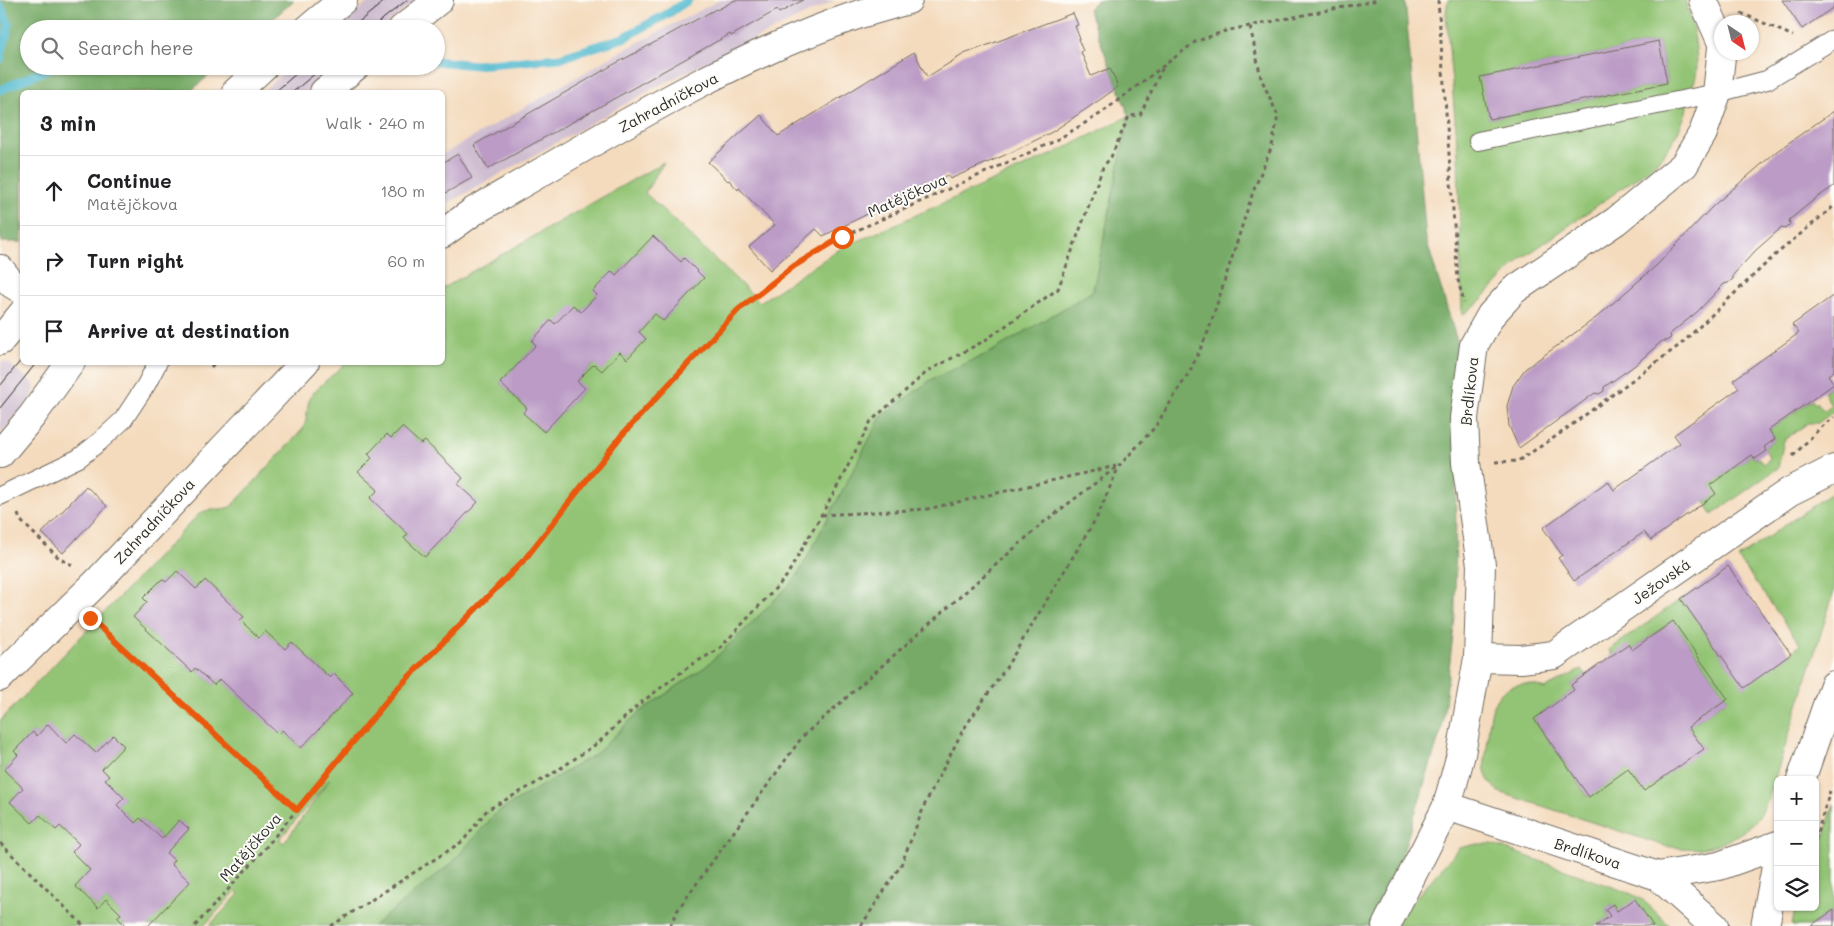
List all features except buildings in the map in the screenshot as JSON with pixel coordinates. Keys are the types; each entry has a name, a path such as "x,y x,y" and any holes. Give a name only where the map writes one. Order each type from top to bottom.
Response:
{"street":[{"path":"319,20 343,0"},
{"path":"413,20 439,0"},
{"name":"Zahradníčkova","path":"445,232 474,211 683,92 778,46 860,14 908,0"},
{"path":"1703,0 1714,25"},
{"name":"Brdlíkova","path":"1386,926 1447,806 1461,754 1478,658 1481,565 1466,463 1464,418 1474,344 1491,315 1514,290 1616,221 1684,165 1703,133 1717,93 1721,60"},
{"path":"238,90 254,75"},
{"path":"326,90 345,75"},
{"path":"0,269 12,284 20,289"},
{"path":"0,341 20,316"},
{"path":"0,454 32,416 69,365"},
{"name":"Zahradníčkova","path":"0,677 96,583 302,365"},
{"name":"Ježovská","path":"1478,658 1521,659 1554,654 1789,492 1834,469"},
{"path":"1803,776 1834,685"},
{"name":"Brdlíkova","path":"1447,806 1658,876 1714,926"},
{"path":"1658,876 1719,866 1774,846"},
{"path":"1765,926 1776,866"}],"lane":[{"path":"1478,141 1717,93 1767,80 1827,44"},
{"path":"0,496 79,458 99,442 123,420 156,365"}],"path":[{"name":"Matějčkova","path":"195,926 297,810 395,691 525,559 621,436 738,310 794,266 842,237 1054,141 1100,114 1195,42 1225,30 1378,0"},
{"path":"1438,0 1458,280"},
{"path":"1738,12 1827,44"},
{"path":"670,926 677,911 802,736 1044,522 1119,466 1155,427 1190,371 1208,332 1253,192 1272,146 1278,116 1261,78 1250,26"},
{"path":"331,926 463,841 487,810 549,776 598,743 638,705 691,665 719,648 786,577 822,515 871,421 928,371 984,341 1058,289 1103,167 1111,157 1129,116 1140,115 1165,64"},
{"path":"1492,462 1518,461 1558,435 1674,350 1774,256 1834,206"},
{"path":"822,515 927,509 1119,466"},
{"path":"860,926 901,865 924,804 963,730 1007,666 1097,517 1119,466"},
{"path":"20,520 56,554"},
{"path":"90,618 297,810"},
{"path":"1819,826 1831,786"},
{"path":"0,843 84,926"},
{"path":"866,918 867,926"}],"shaded area":[{"path":"371,0 417,0 391,20 346,20"},
{"path":"720,0 835,0 652,89 445,205 445,153 620,52"},
{"path":"281,75 325,75 307,90 264,90"},
{"path":"1,362 7,362 34,384 34,389 29,401 0,434"}],"green space":[{"path":"0,0 294,0 272,20 20,20 20,75 209,75 192,90 20,90 20,242 2,242 0,233"},
{"path":"1097,0 1405,0 1426,239 1457,341 1455,618 1442,728 1397,871 1369,926 373,926 452,863 496,813 597,753 637,714 705,667 748,627 797,577 881,417 932,379 991,352 1093,291 1129,116 1088,9"},
{"path":"1448,0 1685,0 1693,29 1697,54 1696,75 1688,94 1686,112 1676,136 1661,157 1649,169 1520,260 1477,304 1462,315 1458,154 1446,13","holes":["1659,41 1667,83 1489,119 1481,77"]},
{"path":"1129,116 1093,291 991,352 932,379 881,417 797,577 748,627 705,667 637,714 597,753 496,813 452,863 373,926 209,926 239,894 236,891 204,926 148,926 174,860 166,853 189,829 179,821 162,839 140,818 135,823 117,805 124,798 105,779 109,776 102,769 124,746 113,736 96,753 75,734 66,743 48,725 37,736 33,732 14,751 18,755 5,769 23,788 10,802 32,823 40,815 56,830 60,826 79,844 72,852 90,870 75,886 98,908 106,899 121,914 118,918 126,926 0,926 0,721 198,515 202,512 232,506 303,429 312,394 344,365 445,365 445,287 664,162 645,193 760,302 840,249 1057,152","holes":["652,237 681,262 684,259 704,278 663,321 655,314 639,332 646,339 627,359 620,352 594,364 577,381 585,389 543,432 524,413 527,408 500,383 536,345 532,341 551,321 555,324 581,312 597,295 612,272 616,275","402,427 421,444 425,441 463,478 458,484 478,502 425,557 404,538 408,534 371,498 378,490 359,472 372,458 387,434 391,438","177,571 196,589 205,580 244,616 240,620 259,638 266,631 285,649 292,642 330,678 334,674 353,693 301,748 282,730 278,733 220,679 214,685 195,668 191,671 133,617 147,602 143,598 162,579 166,582","330,779 284,843 283,843 280,839"]},
{"path":"1834,384 1834,411 1818,423 1808,423 1784,440 1778,468 1712,515 1705,502 1715,494 1710,485 1752,455 1763,464 1770,459 1764,447 1775,439 1769,430 1812,400 1815,404 1817,402 1824,411 1831,405 1824,392"},
{"path":"1834,494 1834,592 1776,776 1774,776 1769,797 1761,814 1751,825 1730,839 1708,847 1692,849 1665,846 1499,792 1491,784 1485,771 1485,761 1491,712 1499,696 1510,687 1516,685 1537,686 1544,689 1582,669 1586,674 1571,685 1574,690 1534,719 1588,797 1628,769 1644,791 1704,748 1688,727 1728,699 1673,621 1632,650 1613,656 1609,650 1681,599 1744,687 1791,654 1800,644 1738,558 1828,495"},
{"path":"1834,804 1834,910 1810,926 1792,926 1795,911 1819,911 1820,848"},
{"path":"1477,844 1492,844 1627,892 1642,899 1670,926 1653,926 1617,911 1612,904 1605,910 1610,916 1596,926 1391,926 1459,848"}],"waterway":[{"path":"445,62 475,65 560,58 623,38 669,13 688,0"},
{"path":"0,6 9,25 0,59"},
{"path":"0,90 34,75"}],"tram line":[{"path":"361,20 386,0"},
{"path":"381,20 407,0"},
{"path":"277,90 295,75"},
{"path":"295,90 313,75"},
{"path":"0,386 20,361"},
{"path":"0,408 35,365"}],"route":[{"path":"90,618 297,810 395,691 525,559 621,436 738,310 794,266 842,237"}]}
